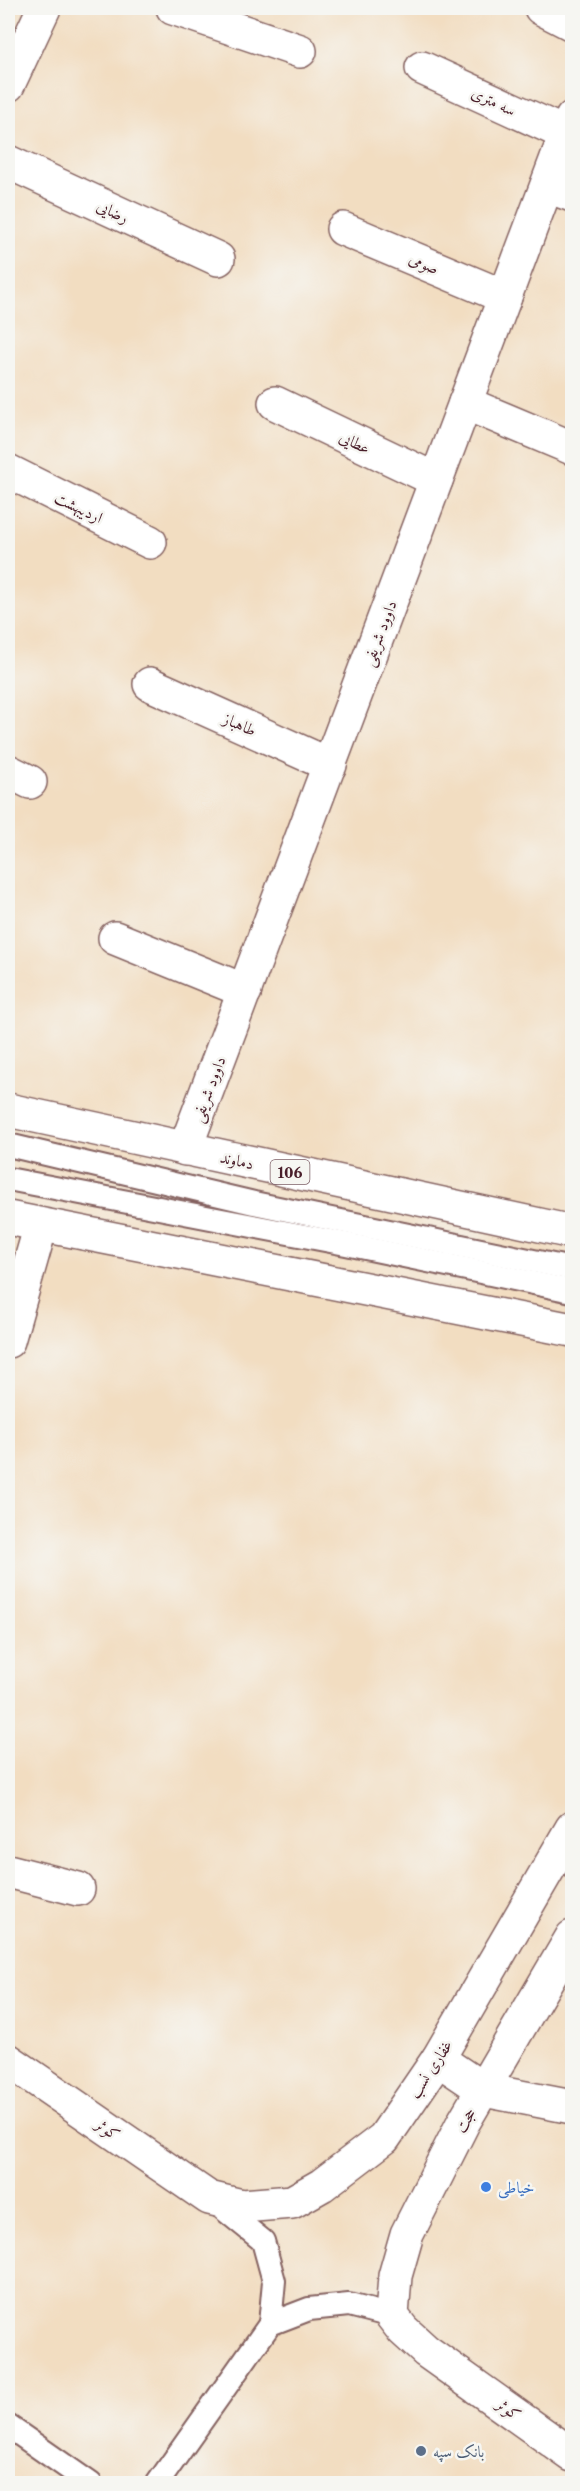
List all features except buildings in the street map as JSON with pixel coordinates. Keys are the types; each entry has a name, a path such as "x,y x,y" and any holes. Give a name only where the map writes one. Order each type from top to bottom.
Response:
{"street":[{"path":"8,85 44,8"},
{"path":"173,8 300,51"},
{"path":"542,8 573,24"},
{"name":"سه متری","path":"422,68 569,126"},
{"name":"داوود شریفی","path":"185,1149 505,297 560,190 569,126"},
{"name":"رضایی","path":"8,162 218,259"},
{"name":"صومی","path":"343,229 505,297"},
{"name":"عطایی","path":"275,403 436,480"},
{"path":"465,403 573,448"},
{"name":"اردیبهشت","path":"8,471 150,542"},
{"name":"طاهباز","path":"150,684 330,765"},
{"path":"115,938 245,991"},
{"name":"دماوند","path":"8,1110 573,1233"},
{"path":"8,1218 573,1330"},
{"path":"8,1341 40,1225"},
{"name":"غفاری نسب","path":"209,2198 242,2206 268,2206 292,2202 322,2186 384,2138 438,2059 573,1828"},
{"path":"8,1871 78,1889"},
{"name":"حجت","path":"393,2316 395,2276 407,2234 447,2153 573,1937"},
{"path":"438,2059 484,2090 573,2108"},
{"name":"کوثر","path":"8,2060 209,2198"},
{"name":"کوثر","path":"393,2316 403,2330 426,2351 573,2455"},
{"path":"524,2420 573,2429"}],"lane":[{"path":"8,1145 254,1203 573,1269"},
{"path":"8,1179 573,1291"},
{"path":"157,2484 270,2324 274,2281 263,2241 209,2198"},
{"path":"270,2324 309,2309 349,2305 393,2316"},
{"path":"8,2426 90,2484"}],"place":[{"name":"خیاطی","path":"486,2187"},
{"name":"بانک سپه","path":"421,2451"}]}
